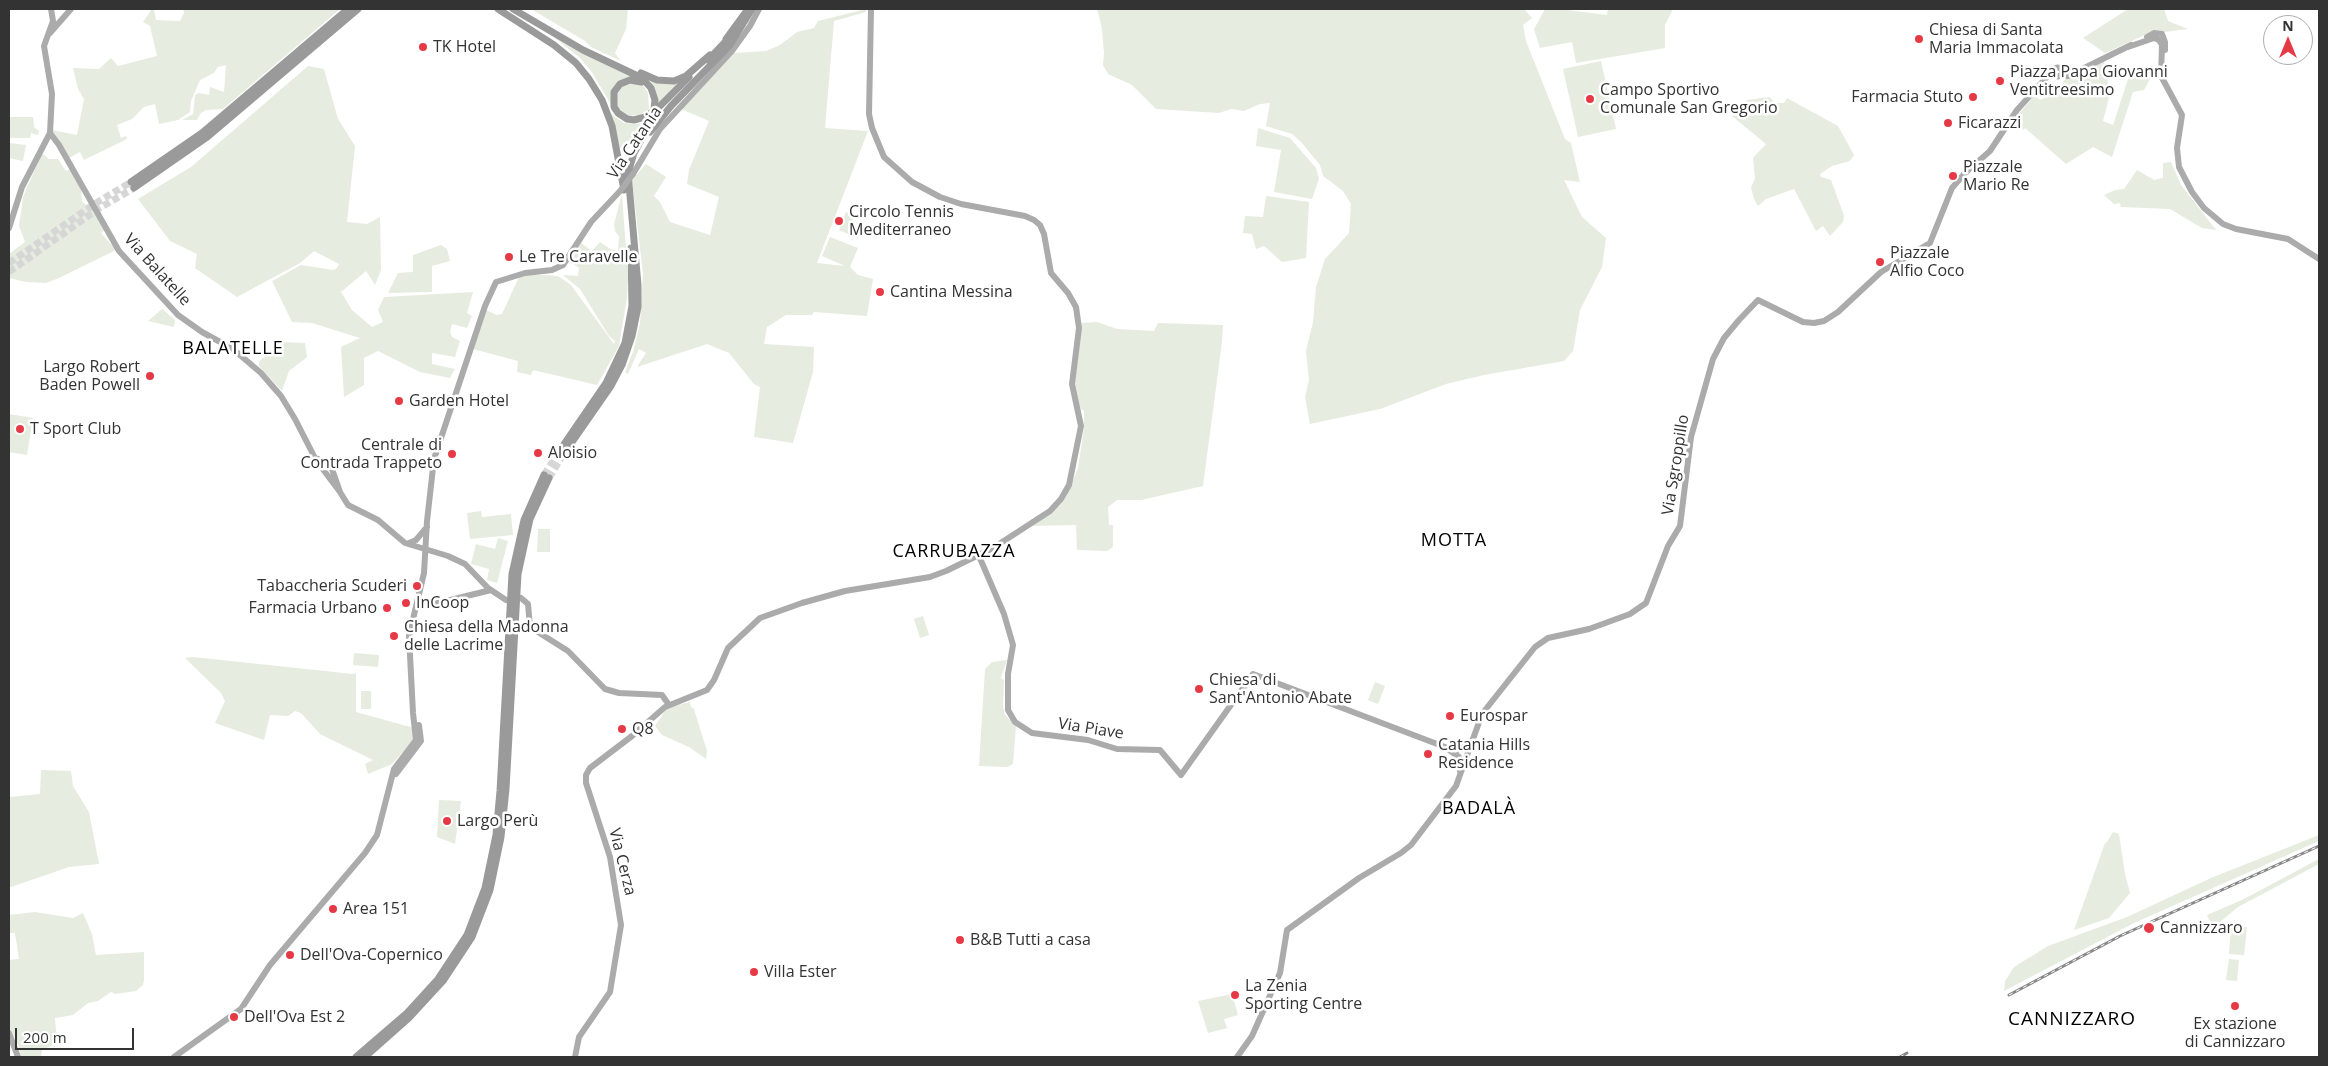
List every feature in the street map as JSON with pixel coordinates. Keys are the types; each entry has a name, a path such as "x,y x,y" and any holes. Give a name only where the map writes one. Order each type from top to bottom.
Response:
{"highway":[{"path":"348,9 202,133 133,185 206,138 358,9"},
{"path":"325,37 340,30 365,9"},
{"path":"491,9 571,59"},
{"path":"498,9 548,40 571,59 589,79 608,113 617,143 626,200 633,287 627,334 617,363 561,454 602,400 626,356 638,307 637,258 630,179 635,159 661,117 724,51 750,9"},
{"path":"504,9 550,37 577,58 592,76 618,118 633,123 646,118 658,110 734,33 750,9"},
{"path":"513,9 523,12 588,48 657,80 674,81 682,78 710,55"},
{"path":"658,110 731,33 750,9"},
{"path":"523,12 567,40 642,78 654,91 654,113 634,153 628,173 637,258"},
{"path":"547,26 567,40"},
{"path":"626,200 627,162 648,118 651,100 648,89 640,81 630,80 620,84 614,96 614,106 618,113 630,120 646,118"},
{"path":"356,1057 406,1014 438,979 467,935 485,888 496,835 500,791 512,574 524,520 546,477 530,519 518,574 506,789 501,837 490,890 472,937 443,981 409,1018 364,1057"}],"main road":[{"path":"52,9 62,20"},
{"path":"9,222 22,187 48,136 52,94 44,46 53,20 52,9"},
{"path":"47,36 71,9"},
{"name":"Via Catania","path":"427,527 435,454 485,306 496,282 525,273 552,270 563,265 591,222 621,190 633,174 660,129 732,50 750,26 759,9"},
{"name":"Via Cerza","path":"575,1057 579,1037 610,992 620,942 621,915 610,857 587,786 586,776 592,764 632,736 667,706 707,690 714,680 728,648 760,618 802,603 845,591 930,577 979,556 1050,511 1061,499 1069,485 1078,450 1081,426 1072,384 1079,328 1078,313 1072,299 1051,273 1044,234 1038,223 1024,216 979,208 940,198 919,186 888,162 878,146 870,114 871,9"},
{"name":"Via Sgroppillo","path":"1456,786 1482,714 1539,643 1548,638 1589,629 1615,620 1630,614 1646,603 1660,563 1680,526 1691,437 1716,351 1739,320 1758,300 1808,323 1824,321 1838,312 1881,272 1930,243 1952,188 1965,172 1990,151 2017,110 2043,82 2058,73 2065,76 2154,33 2164,36 2166,46 2161,65 2161,76 2165,87 2182,112 2177,148 2179,167 2204,208 2216,219 2231,227 2288,239 2319,260"},
{"name":"Via Balatelle","path":"48,136 61,149 119,251 178,315 202,332 233,348 261,373 281,396 314,454 332,469 340,492 348,505 375,519 413,543"},
{"path":"9,228 12,215"},
{"path":"427,527 413,543 426,546 465,564 491,590 507,598"},
{"path":"174,1057 240,1009 264,972 372,843 380,824 389,788 403,763 421,741 421,732 413,705 409,636 424,573 427,527"},
{"name":"Via Piave","path":"979,556 1004,614 1013,645 1008,674 1007,705 1011,718 1022,728 1041,736 1088,740 1117,749 1160,750 1181,775 1253,674 1457,752"},
{"path":"418,602 434,604 491,590"},
{"path":"521,600 527,611 528,624 532,629 568,651 606,688 618,693 652,694 661,698 667,706"},
{"path":"1457,752 1472,742"},
{"path":"1457,752 1467,755"},
{"path":"1237,1057 1255,1031 1280,973 1287,930 1359,878 1401,853 1418,836 1456,786 1461,766 1457,752"},
{"path":"9,1033 18,1057"}],"shaded area":[{"path":"152,9 154,9 156,20 180,21 184,13 183,9 340,9 223,109 206,110 201,113 197,120 182,120 193,114 195,95 199,93 209,95 210,87 224,92 226,65 218,67 214,73 200,80 191,101 190,112 178,120 159,124 155,104 144,107 132,119 117,125 121,138 126,136 127,139 84,160 80,152 69,158 52,130 77,135 84,99 78,89 73,68 99,69 111,58 118,66 157,56 150,26 143,22"},
{"path":"531,9 628,9 626,29 615,53 621,61 591,47 585,41"},
{"path":"866,9 866,12 834,21 825,128 868,131 817,263 845,266 822,256 830,237 858,248 850,267 858,275 873,279 867,316 814,312 812,315 786,315 767,327 764,344 814,347 813,372 793,443 754,437 760,387 754,384 729,353 707,344 637,367 646,353 639,349 628,374 625,372 633,352 640,324 643,274 632,180 646,164 666,177 654,196 660,202 670,222 710,235 719,197 687,184 689,170 709,121 681,109 734,53 766,51 780,45 797,32 814,28 818,21"},
{"path":"1097,9 1525,10 1532,18 1523,25 1526,41 1565,139 1571,143 1580,182 1564,180 1582,217 1606,238 1602,267 1580,310 1573,351 1564,361 1484,375 1446,384 1380,409 1310,424 1305,397 1309,380 1306,351 1313,322 1316,287 1325,259 1349,233 1351,204 1343,191 1323,176 1320,165 1301,142 1292,134 1266,126 1270,103 1260,104 1244,111 1231,109 1219,113 1156,109 1132,85 1108,74 1103,65 1102,28"},
{"path":"1545,9 1607,15 1608,9 1673,9 1665,25 1665,48 1576,63 1572,42 1540,48 1534,29"},
{"path":"2128,9 2164,9 2168,21 2188,29 2164,32 2156,30 2105,53 2083,38"},
{"path":"546,31 638,78 621,81 612,106 591,71 579,57"},
{"name":"Campo Sportivo Comunale San Gregorio","path":"1601,61 1616,129 1578,137 1563,69"},
{"path":"2104,61 2110,93 2103,121 2113,125 2131,70 2151,73 2150,79 2144,90 2133,92 2112,157 2093,147 2066,164 2025,128 2023,130 2013,121 2035,95 2040,100 2059,92 2064,80"},
{"path":"308,66 324,69 338,119 355,146 347,222 367,224 380,217 381,270 375,285 366,271 341,292 352,310 372,327 383,322 378,310 384,297 473,292 467,313 472,316 467,328 452,324 450,332 452,337 460,341 455,357 432,353 432,364 455,369 450,378 420,372 378,351 364,358 364,385 344,397 341,347 360,338 312,323 292,322 272,281 301,265 333,270 339,264 314,251 300,263 237,297 195,268 197,254 170,241 138,199 191,167"},
{"path":"645,77 681,81 658,104 654,86"},
{"path":"636,82 643,85 648,93 649,109 639,115 628,116 617,107 615,97 620,87"},
{"path":"1769,97 1776,103 1784,103 1787,98 1838,126 1854,155 1850,161 1832,166 1820,174 1821,177 1831,180 1844,216 1843,222 1830,236 1823,226 1816,231 1794,189 1766,199 1758,206 1754,199 1751,188 1755,178 1753,158 1766,144 1732,116 1747,100"},
{"path":"610,112 624,123 644,123 627,151 620,148"},
{"path":"9,117 33,117 34,127 39,131 38,135 31,133 30,138 10,138 10,143 26,145 23,161 9,158"},
{"path":"1258,128 1290,138 1316,168 1319,179 1312,199 1274,192 1281,150 1256,146"},
{"path":"42,153 49,159 58,159 66,171 70,169 81,189 82,201 86,205 90,204 104,230 101,233 116,250 46,283 26,282 9,278 9,254 25,242 19,226 23,197"},
{"path":"2171,162 2181,185 2216,230 2202,228 2170,209 2121,207 2120,203 2114,204 2104,195 2115,190 2124,189 2137,170 2154,180 2163,178 2163,163"},
{"path":"622,194 628,277 627,298 619,346 597,385 533,370 531,375 517,372 518,361 473,349 486,310 497,315 502,314 519,277 530,274 558,276 571,285 614,344 615,341 609,336 580,289 563,275 578,276 579,268 570,262 581,243 592,251 600,242 610,249 618,251 619,236 615,231 614,224"},
{"path":"1266,196 1309,202 1306,258 1282,262 1264,246 1256,249 1252,234 1243,233 1245,216 1263,217"},
{"path":"846,212 855,215 848,234 839,230"},
{"path":"441,245 447,249 450,261 432,266 432,292 388,293 398,273 413,272 413,255"},
{"path":"162,309 175,320 174,327 148,321"},
{"path":"1097,322 1117,329 1154,331 1158,323 1223,325 1203,486 1141,500 1117,500 1108,507 1109,525 1113,525 1113,547 1107,551 1077,550 1076,525 1032,526 1060,505 1066,497 1078,468 1084,428 1084,411 1080,408 1075,382 1082,323"},
{"path":"280,342 305,343 307,357 289,371 282,391 259,366 259,362 263,358 276,353"},
{"name":"T Sport Club","path":"9,414 33,418 27,455 9,452"},
{"path":"481,511 482,517 511,514 513,535 470,539 467,513"},
{"path":"538,529 550,529 550,552 537,552"},
{"path":"498,538 508,541 497,583 487,580 489,569 471,564 476,544 495,549"},
{"path":"923,616 929,635 920,638 914,619"},
{"path":"354,653 379,655 378,667 353,665"},
{"path":"193,657 356,673 356,712 414,728 415,736 392,764 368,774 365,764 373,760 320,734 301,713 295,711 288,716 270,715 264,740 215,723 225,701 221,693 185,658"},
{"path":"1007,660 1001,678 1004,680 1003,706 1005,715 1016,726 1013,764 1007,767 979,766 985,669 992,662"},
{"path":"1375,682 1385,686 1378,704 1368,700"},
{"path":"361,691 371,691 371,709 361,709"},
{"path":"690,702 707,751 706,759 689,747 662,735 655,726 667,708"},
{"path":"41,770 71,771 73,786 89,812 99,864 69,867 11,887 9,885 9,797 40,794"},
{"name":"Largo Perù","path":"439,800 461,801 455,844 437,837"},
{"path":"2113,832 2119,834 2130,893 2109,918 2074,930 2105,843"},
{"path":"2319,835 2319,841 2134,923 2004,991 2005,981 2014,967 2048,946 2127,917 2211,878"},
{"path":"2319,859 2319,864 2238,907 2213,928 2207,915 2244,899"},
{"path":"35,912 73,918 83,913 92,934 96,955 144,952 144,980 143,985 136,991 115,994 111,992 98,1001 88,1003 73,1015 55,1018 57,1043 42,1050 41,1057 21,1057 17,1042 9,1027 9,960 19,959 15,933 9,933 9,915"},
{"path":"2231,925 2247,927 2244,955 2229,954"},
{"path":"2229,959 2239,960 2237,981 2226,980"},
{"path":"1232,994 1238,1015 1224,1019 1227,1028 1208,1033 1198,1001"}],"tunnel":[{"path":"9,263 96,203 131,182"},
{"path":"9,272 98,209 134,188"},
{"path":"544,475 558,453"},
{"path":"549,478 563,455"}],"railway":[{"path":"2009,995 2120,936 2319,846"},
{"path":"1900,1057 1907,1053"}],"place":[{"name":"Chiesa di Santa Maria Immacolata","path":"1919,39"},
{"name":"TK Hotel","path":"423,47"},
{"name":"Piazza Papa Giovanni Ventitreesimo","path":"2000,81"},
{"name":"Farmacia Stuto","path":"1973,97"},
{"name":"Campo Sportivo Comunale San Gregorio","path":"1590,99"},
{"name":"Ficarazzi","path":"1948,123"},
{"name":"Piazzale Mario Re","path":"1953,176"},
{"name":"Circolo Tennis Mediterraneo","path":"839,221"},
{"name":"Le Tre Caravelle","path":"509,257"},
{"name":"Piazzale Alfio Coco","path":"1880,262"},
{"name":"Cantina Messina","path":"880,292"},
{"name":"Largo Robert Baden Powell","path":"150,376"},
{"name":"Garden Hotel","path":"399,401"},
{"name":"T Sport Club","path":"20,429"},
{"name":"Aloisio","path":"538,453"},
{"name":"Centrale di Contrada Trappeto","path":"452,454"},
{"name":"Tabaccheria Scuderi","path":"417,586"},
{"name":"InCoop","path":"406,603"},
{"name":"Farmacia Urbano","path":"387,608"},
{"name":"Chiesa della Madonna delle Lacrime","path":"394,636"},
{"name":"Chiesa di Sant'Antonio Abate","path":"1199,689"},
{"name":"Eurospar","path":"1450,716"},
{"name":"Q8","path":"622,729"},
{"name":"Catania Hills Residence","path":"1428,754"},
{"name":"Largo Perù","path":"447,821"},
{"name":"Area 151","path":"333,909"},
{"name":"Cannizzaro","path":"2149,928"},
{"name":"B&B Tutti a casa","path":"960,940"},
{"name":"Dell'Ova-Copernico","path":"290,955"},
{"name":"Villa Ester","path":"754,972"},
{"name":"La Zenia Sporting Centre","path":"1235,995"},
{"name":"Ex stazione di Cannizzaro","path":"2235,1006"},
{"name":"Dell'Ova Est 2","path":"234,1017"}],"district":[{"name":"BALATELLE","path":"233,349"},
{"name":"MOTTA","path":"1454,541"},
{"name":"CARRUBAZZA","path":"954,552"},
{"name":"BADALÀ","path":"1479,809"},
{"name":"CANNIZZARO","path":"2072,1020"}]}
